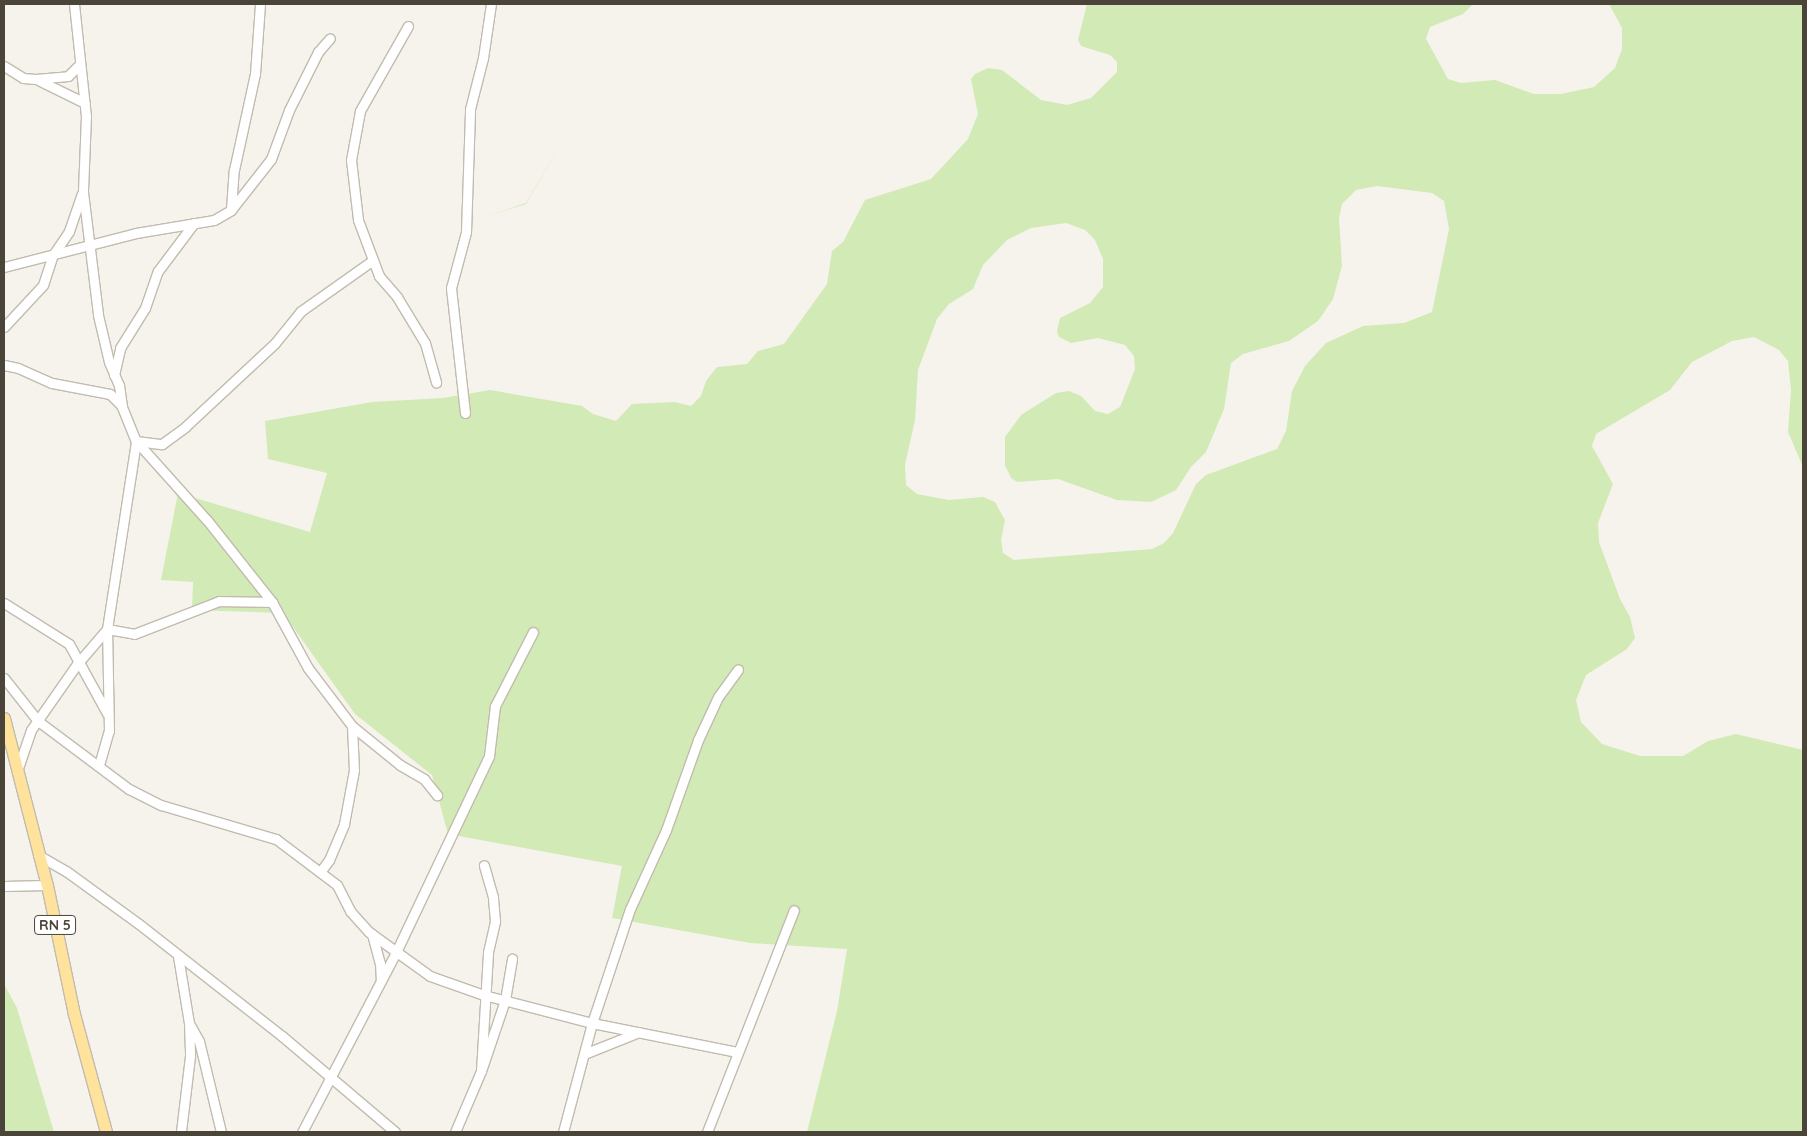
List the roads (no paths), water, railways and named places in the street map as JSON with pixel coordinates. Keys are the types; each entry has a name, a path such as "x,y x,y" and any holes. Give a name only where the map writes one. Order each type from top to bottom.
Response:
{"main road":[{"name":"RN 5","path":"4,718 16,772 47,885 74,1014 106,1132"}],"street":[{"path":"74,4 79,65 85,103 83,192 98,314 114,376 120,385 122,406 136,442 207,520 272,602 308,668 352,726 400,765 424,779 437,795"},
{"path":"231,210 234,170 255,74 260,4"},
{"path":"465,413 451,288 466,232 470,109 483,58 491,4"},
{"path":"408,26 360,111 351,160 358,220 379,276 397,297 425,343 436,382"},
{"path":"4,267 194,222 214,220 231,210 271,159 294,102 318,52 330,38"},
{"path":"4,66 23,78 35,79 68,76 79,65"},
{"path":"35,79 85,103"},
{"path":"4,327 44,285 53,255 70,230 83,192"},
{"path":"114,376 120,348 145,308 158,271 194,222"},
{"path":"136,442 162,444 185,427 275,343 302,311 374,260"},
{"path":"4,365 18,368 52,384 110,394 122,406"},
{"path":"99,765 109,731 107,629 136,442"},
{"path":"107,629 134,634 220,601 272,602"},
{"path":"4,602 69,644 108,716"},
{"path":"16,772 31,730 79,661 107,629"},
{"path":"302,1132 397,950 489,756 495,706 533,632"},
{"path":"563,1132 592,1023 630,909 666,830 698,740 718,697 738,669"},
{"path":"4,678 38,721 129,789 160,805 276,838 337,885 350,911 372,934 397,950 430,976 484,995 592,1023 737,1052"},
{"path":"320,872 329,860 344,824 354,770 352,726"},
{"path":"38,856 66,871 178,956 330,1076 395,1132"},
{"path":"481,1072 484,995 495,921 493,897 484,865"},
{"path":"4,886 47,885"},
{"path":"707,1132 794,910"},
{"path":"372,934 380,963 381,981"},
{"path":"178,956 189,1023 188,1087 181,1132"},
{"path":"455,1132 481,1072 505,1000 512,959"},
{"path":"189,1023 199,1041 221,1132"},
{"path":"584,1054 639,1032"}]}
